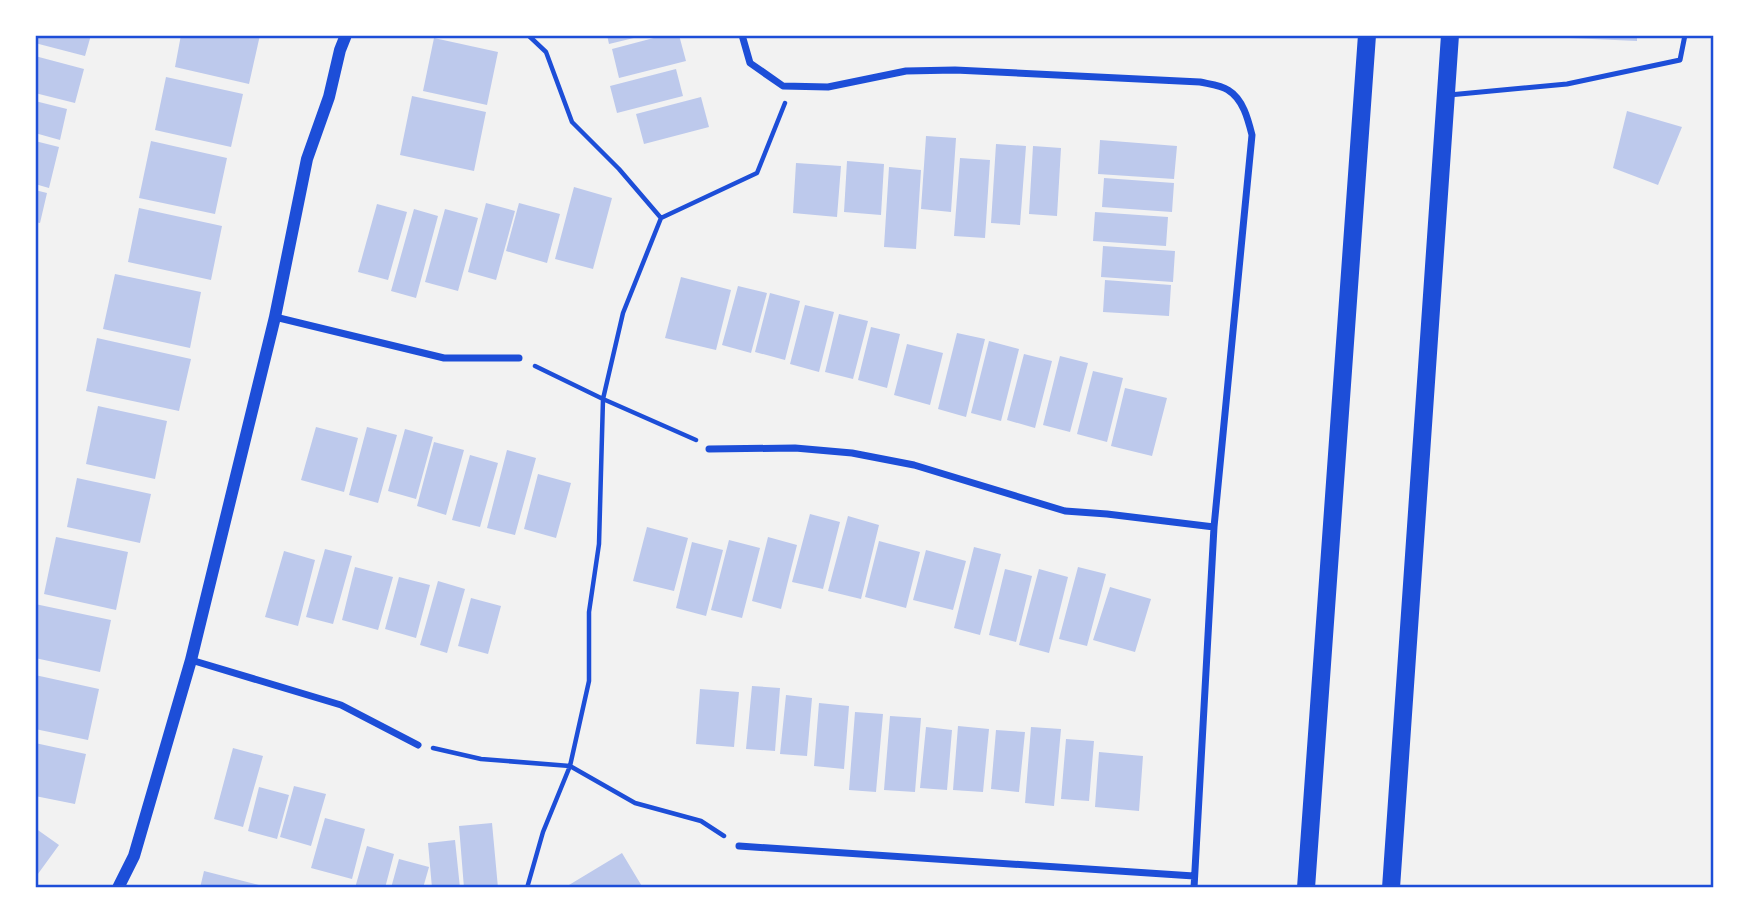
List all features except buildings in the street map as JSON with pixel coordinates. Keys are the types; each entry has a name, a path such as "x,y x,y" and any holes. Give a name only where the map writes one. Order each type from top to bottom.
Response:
{"main road":[{"path":"1306,888 1367,35"},
{"path":"1391,888 1450,35"}],"street":[{"path":"118,888 134,856 191,660 275,317 307,159 329,97 346,35"},
{"path":"742,35 750,63 783,86 828,87 906,71 956,69 1200,82 1228,89 1247,116 1252,135 1214,527 1194,888"},
{"path":"275,317 443,358 519,358"},
{"path":"712,449 794,448 852,453 914,465 1065,511 1214,527"},
{"path":"191,660 341,705 418,745"},
{"path":"739,846 1194,876"}],"lane":[{"path":"1446,95 1567,84 1680,60 1685,35"}],"path":[{"path":"528,35 546,52 572,122 619,169 662,218"},
{"path":"527,888 543,832 570,765 589,681 589,612 598,544 603,399 623,313 662,218 757,173 791,86"},
{"path":"519,358 712,449"},
{"path":"418,745 481,759 570,765 635,803 701,821 739,846"}]}
